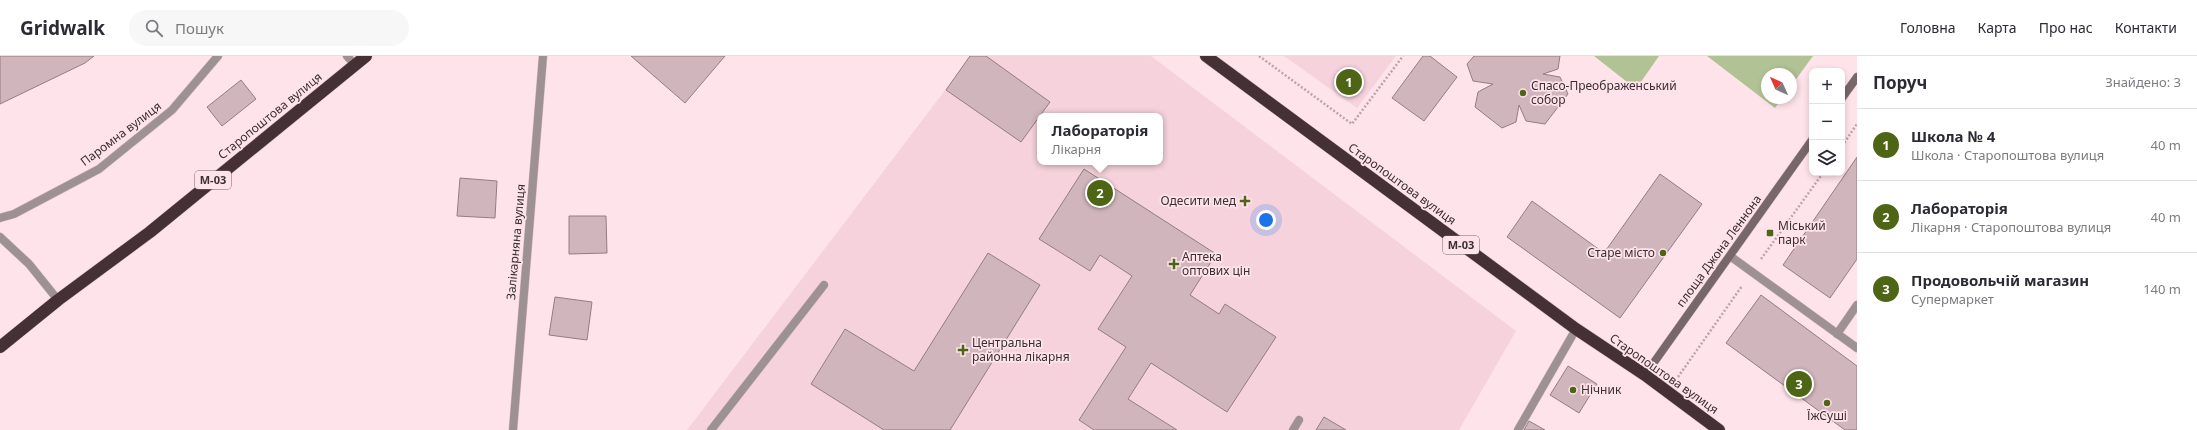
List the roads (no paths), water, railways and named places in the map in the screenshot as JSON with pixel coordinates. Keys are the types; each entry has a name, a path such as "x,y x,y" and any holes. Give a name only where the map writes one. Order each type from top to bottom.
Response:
{"highway":[{"name":"Старопоштова вулиця","path":"58,300 150,232 351,61 366,56"},
{"name":"Старопоштова вулиця","path":"1206,56 1576,329 1645,375 1719,430"},
{"name":"М-03","path":"0,348 58,300"}],"street":[{"name":"Паромна вулиця","path":"0,218 14,214 99,169 172,110 218,56"},
{"name":"Залікарняна вулиця","path":"513,430 543,56"},
{"path":"1845,94 1857,77"},
{"name":"площа Джона Леннона","path":"1645,375 1809,144"},
{"path":"0,237 29,264 58,300"},
{"path":"1730,256 1857,348"},
{"path":"711,430 824,285"},
{"path":"1837,334 1857,305"},
{"path":"1518,430 1576,329"},
{"path":"1294,430 1299,420"}],"place":[{"name":"Школа № 4","path":"1349,82"},
{"name":"Спасо-Преображенський собор","path":"1523,93"},
{"name":"Лабораторія","path":"1100,193"},
{"name":"Одесити мед","path":"1245,201"},
{"name":"Міський парк","path":"1770,233"},
{"name":"Старе місто","path":"1663,253"},
{"name":"Аптека оптових цін","path":"1174,264"},
{"name":"Центральна районна лікарня","path":"963,350"},
{"name":"Продовольчiй магазин","path":"1799,384"},
{"name":"Нічник","path":"1573,390"},
{"name":"ЇжСуші","path":"1827,403"}]}
